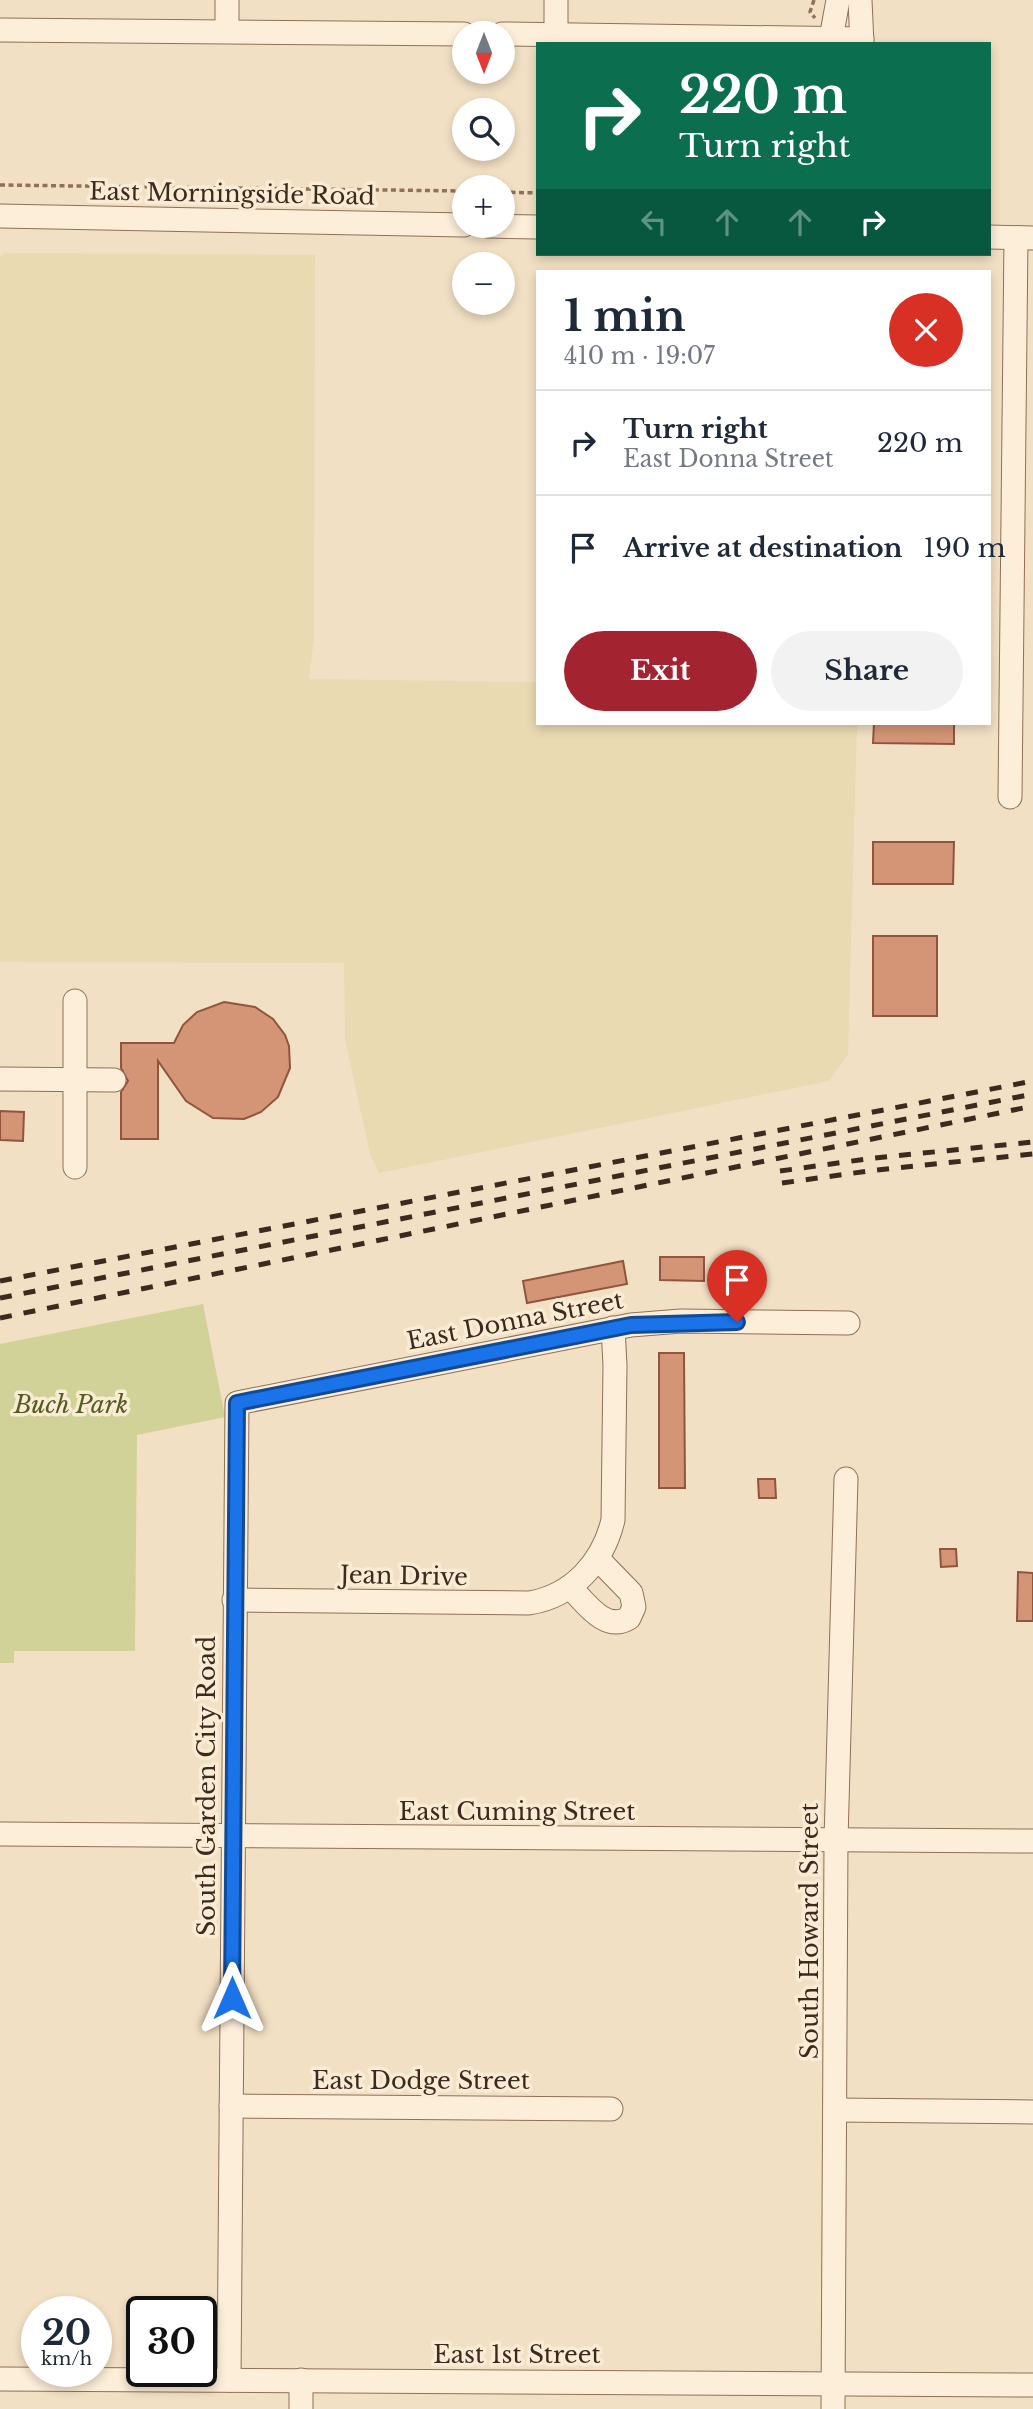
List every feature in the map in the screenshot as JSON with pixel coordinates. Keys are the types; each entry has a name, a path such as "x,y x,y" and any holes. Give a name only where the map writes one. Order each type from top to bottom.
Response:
{"street":[{"path":"226,31 227,0"},
{"path":"556,0 556,35"},
{"path":"830,41 838,0"},
{"path":"515,34 862,41 860,0"},
{"path":"0,30 452,34"},
{"name":"East Morningside Road","path":"0,216 452,225"},
{"path":"515,227 536,227"},
{"path":"991,237 1025,238 1010,797"},
{"path":"75,1001 75,1167"},
{"path":"0,1079 114,1080"},
{"name":"East Donna Street","path":"237,1403 612,1328 681,1321 848,1323"},
{"name":"Jean Drive","path":"234,1600 521,1603 549,1598 570,1587 597,1559 609,1536 615,1504 615,1365 612,1328"},
{"name":"South Garden City Road","path":"229,2380 237,1403"},
{"name":"South Howard Street","path":"833,2409 836,1840 846,1479"},
{"path":"570,1587 605,1620 618,1622 629,1618 634,1606 631,1593 597,1559"},
{"name":"East Cuming Street","path":"0,1834 1033,1841"},
{"name":"East Dodge Street","path":"231,2106 611,2109"},
{"path":"835,2110 1033,2112"},
{"name":"East 1st Street","path":"0,2378 1033,2385"},
{"path":"301,2380 301,2409"}],"path":[{"path":"0,185 452,191"},
{"path":"515,192 536,193"}],"shaded area":[{"path":"5,253 315,255 314,639 309,679 536,682 536,725 857,725 848,1054 829,1081 379,1173 370,1154 345,1039 344,963 0,962 0,257"}],"green space":[{"name":"Buch Park","path":"203,1304 225,1417 137,1435 135,1651 14,1651 14,1663 0,1663 0,1344"}],"building":[{"path":"874,725 954,725 954,744 873,743"},
{"path":"873,842 954,842 953,884 873,884"},
{"path":"873,936 937,936 937,1016 873,1016"},
{"path":"224,1002 255,1007 273,1019 285,1035 289,1046 290,1068 278,1097 261,1112 244,1119 213,1118 186,1101 158,1061 158,1139 121,1139 121,1092 128,1081 121,1068 121,1043 174,1043 183,1025 197,1012"},
{"path":"0,1111 24,1112 23,1141 0,1140"},
{"path":"660,1257 704,1257 704,1281 660,1280"},
{"path":"623,1261 627,1284 527,1303 523,1281"},
{"path":"659,1353 684,1353 685,1488 659,1488"},
{"path":"758,1479 775,1479 776,1498 759,1498"},
{"path":"940,1549 956,1549 957,1566 941,1567"},
{"path":"1018,1572 1033,1573 1033,1621 1017,1621"}],"railway":[{"path":"0,1281 1033,1081"},
{"path":"0,1298 1033,1094"},
{"path":"0,1318 1033,1106"},
{"path":"780,1171 874,1158 1033,1142"},
{"path":"782,1183 876,1170 1033,1154"}],"route":[{"path":"232,1998 237,1403 631,1325 681,1321 737,1322"}]}
